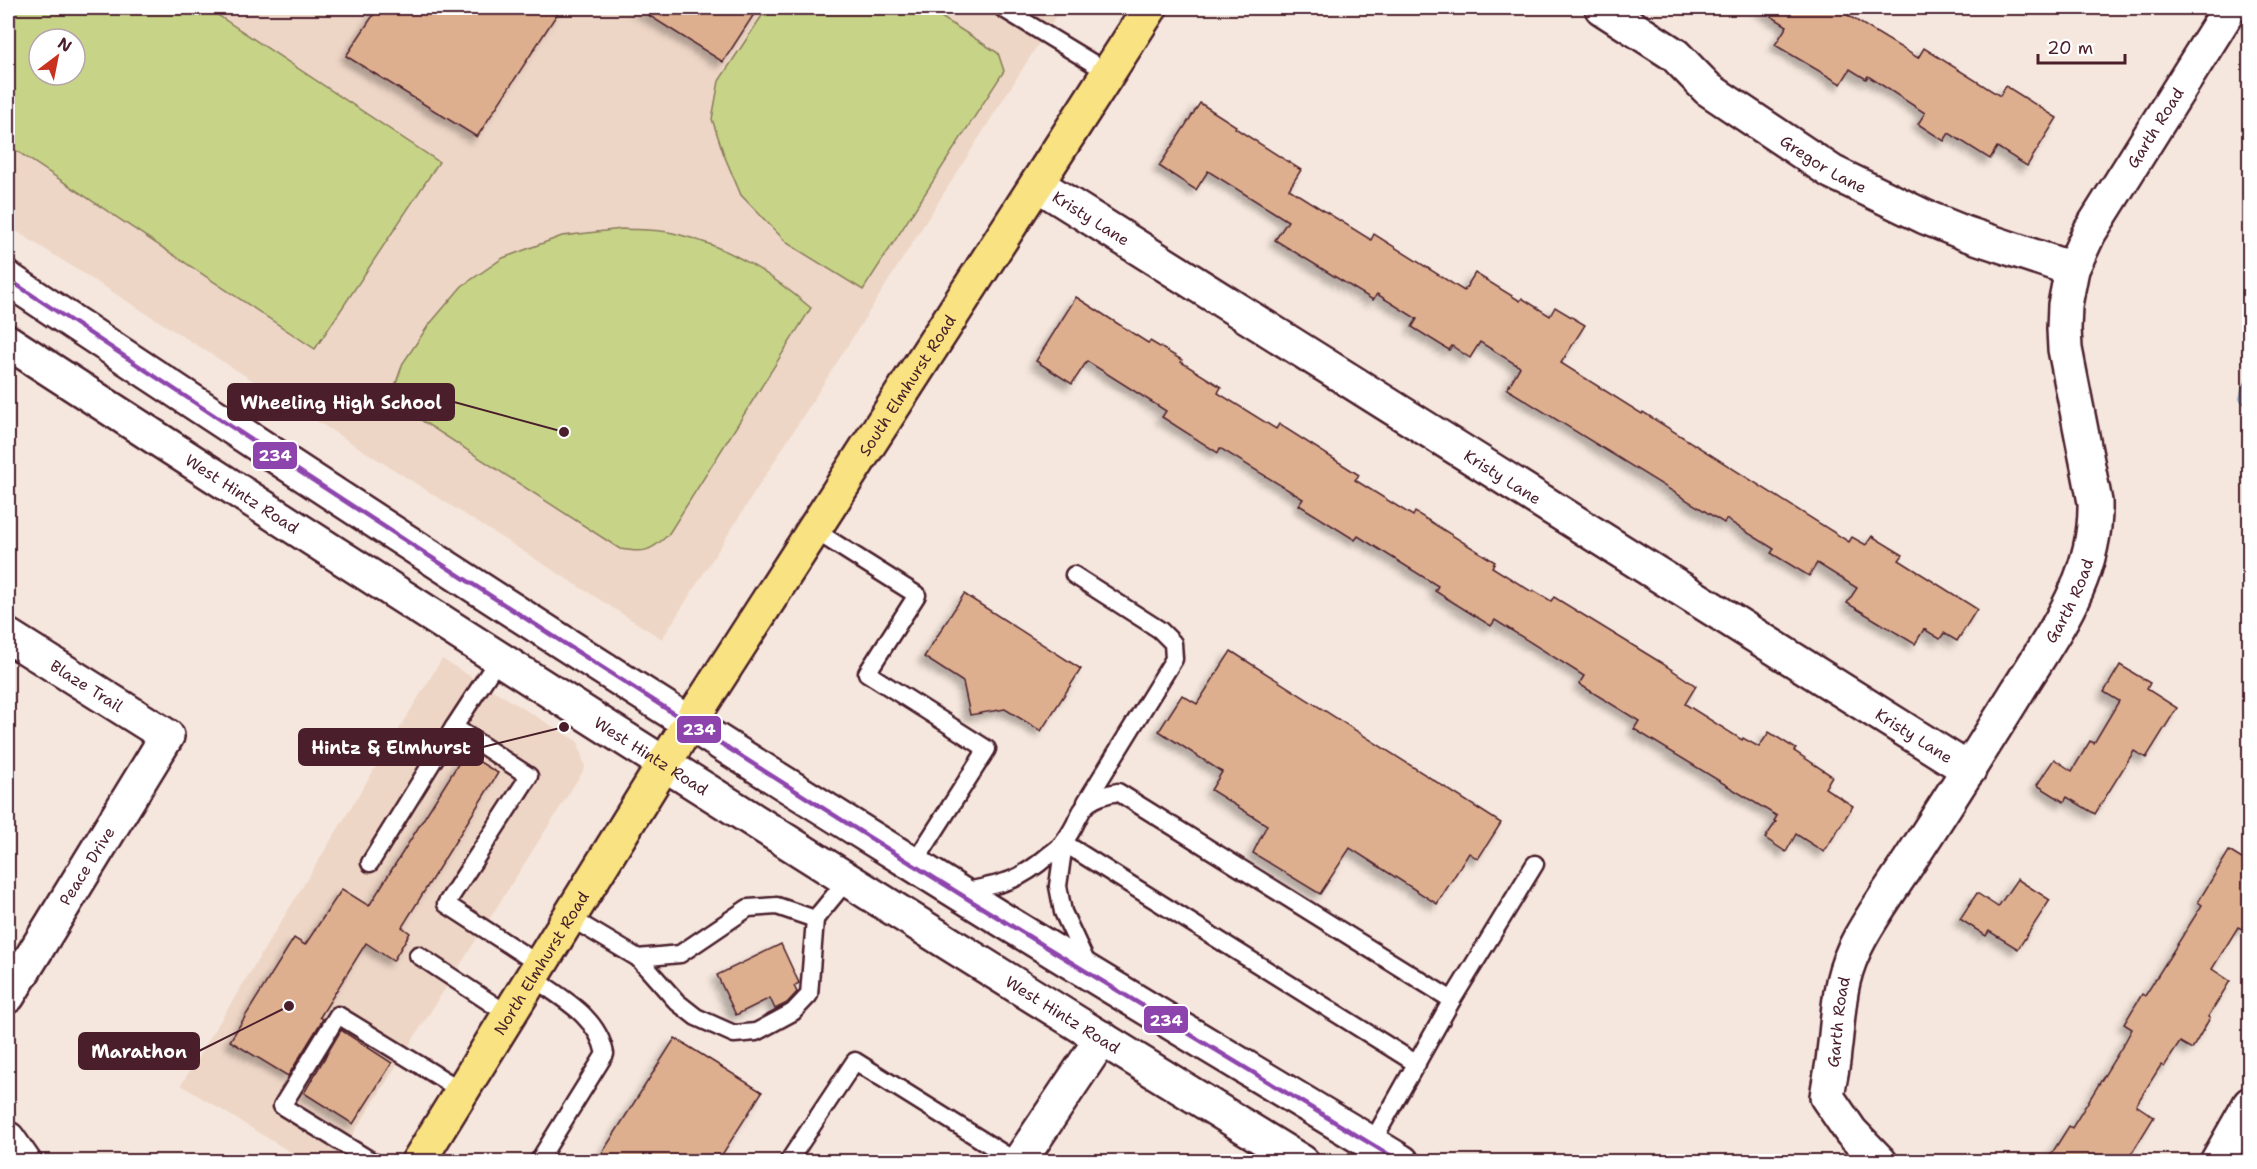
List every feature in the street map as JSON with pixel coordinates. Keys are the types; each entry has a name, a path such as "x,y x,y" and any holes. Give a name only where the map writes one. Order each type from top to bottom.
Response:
{"main road":[{"name":"South Elmhurst Road","path":"664,764 1150,8"},
{"name":"North Elmhurst Road","path":"418,1161 664,764"}],"street":[{"name":"Gregor Lane","path":"1602,8 1675,55 1708,89 1832,172 1925,218 2072,269"},
{"name":"Garth Road","path":"1880,1161 1851,1132 1827,1097 1834,1053 1838,1003 1844,974 1860,938 1969,770 2057,627 2084,574 2092,550 2096,527 2095,502 2065,349 2065,305 2072,269 2089,233 2230,8"},
{"name":"Kristy Lane","path":"1037,184 1969,770"},
{"path":"8,279 284,464 913,865 1092,974 1366,1152 1402,1161"},
{"name":"West Hintz Road","path":"8,342 847,880 1302,1161"},
{"name":"Blaze Trail","path":"8,636 167,736"},
{"name":"Peace Drive","path":"8,996 167,736"},
{"path":"1018,1161 1102,1038"},
{"path":"2217,1161 2250,1104"},
{"path":"8,1139 24,1161"}],"lane":[{"path":"1002,8 1109,72"},
{"path":"814,530 916,595 867,673 987,750 913,865"},
{"path":"1074,575 1160,630 1173,643 1174,651 1174,659 1084,806 1064,843 1058,886 1063,912 1092,974"},
{"path":"370,863 499,658"},
{"path":"454,727 529,776 446,903 536,971 589,1019 602,1038 605,1054 538,1161"},
{"path":"1084,806 1100,795 1118,792 1452,1000"},
{"path":"959,893 1014,881 1034,869 1064,843"},
{"path":"1064,843 1416,1064"},
{"path":"1366,1152 1452,1000 1535,864"},
{"path":"569,917 638,958 677,1002 696,1017 734,1034 756,1032 793,1012 809,995 815,920 847,880"},
{"path":"638,958 680,954 748,908 777,906 815,920"},
{"path":"417,955 509,1015"},
{"path":"374,1161 282,1106 338,1015 462,1091"},
{"path":"788,1161 855,1060 1018,1161"}],"shaded area":[{"path":"8,8 1061,8 662,639 8,226"},
{"path":"442,659 578,742 585,768 336,1161 305,1161 181,1085"}],"green space":[{"path":"8,8 207,8 439,162 315,349 8,145"},
{"path":"767,8 927,8 998,53 1004,71 863,290 787,243 741,195 724,155 712,119 719,81"},
{"path":"622,229 667,232 712,245 763,272 811,308 668,535 651,548 641,551 620,549 390,400 403,363 428,326 462,286 503,258 562,236"}],"water":[{"path":"2249,377 2249,410 2240,399 2242,388"}],"building":[{"path":"378,8 561,8 477,137 346,56"},
{"path":"637,8 758,8 723,62"},
{"path":"1758,8 1836,8 1918,58 1924,48 2000,96 2006,86 2057,118 2027,166 1997,147 1990,159 1949,133 1944,141 1918,124 1925,113 1868,76 1866,79 1850,69 1841,84 1775,45 1787,26"},
{"path":"1200,103 1301,170 1289,189 1371,240 1374,234 1464,291 1475,273 1520,301 1522,298 1550,316 1555,307 1585,325 1561,363 1849,542 1852,537 1866,545 1872,536 1903,555 1899,560 1977,609 1957,641 1944,633 1940,639 1924,629 1915,644 1847,603 1857,588 1817,563 1809,576 1771,553 1774,549 1726,519 1724,523 1507,389 1520,367 1480,342 1470,358 1452,346 1449,350 1412,327 1417,319 1377,294 1373,300 1275,240 1288,221 1208,171 1196,190 1159,166"},
{"path":"1076,297 1148,343 1150,341 1182,360 1181,362 1221,387 1218,393 1276,429 1279,424 1359,475 1355,480 1413,516 1415,512 1495,562 1492,567 1532,592 1533,590 1551,601 1554,597 1660,662 1696,686 1685,704 1742,740 1743,738 1759,747 1769,732 1796,749 1794,751 1832,776 1825,788 1853,806 1824,852 1796,834 1786,852 1765,838 1776,822 1774,821 1777,816 1634,729 1639,721 1579,684 1584,676 1495,620 1491,626 1435,591 1438,586 1358,536 1355,540 1299,505 1303,499 1220,448 1218,453 1162,417 1166,411 1087,361 1072,384 1036,361"},
{"path":"964,594 1081,669 1041,731 1005,709 970,715 963,682 924,657"},
{"path":"1231,651 1501,823 1478,859 1469,853 1437,904 1350,848 1320,894 1253,853 1267,825 1211,790 1222,772 1159,731 1182,695 1197,704"},
{"path":"2120,665 2150,683 2147,689 2177,708 2146,758 2134,751 2095,814 2067,797 2064,802 2037,785 2054,759 2072,771 2090,741 2094,743 2119,701 2104,692"},
{"path":"465,753 498,773 402,927 410,933 393,961 366,943 320,1017 323,1019 288,1076 230,1041 294,938 305,945 342,889 369,906"},
{"path":"2229,851 2250,864 2250,917 2242,929 2238,927 2212,969 2230,981 2192,1049 2180,1042 2164,1067 2161,1065 2136,1105 2154,1117 2127,1161 2047,1161 2069,1126 2072,1128 2125,1042 2132,1029 2124,1024 2142,994 2145,996 2202,905 2198,902"},
{"path":"2017,879 2050,900 2018,949 1989,931 1986,936 1960,919 1977,893 1998,907"},
{"path":"781,944 799,983 794,986 797,992 787,1003 775,1009 770,998 736,1015 717,975"},
{"path":"341,1030 392,1063 353,1124 304,1093"},
{"path":"675,1038 762,1092 718,1161 597,1161"}],"transit line":[{"name":"234","path":"8,279 369,517 732,751 976,904 1401,1162"}],"place":[{"name":"Wheeling High School","path":"564,432"},
{"name":"Hintz & Elmhurst","path":"564,727"},
{"name":"Marathon","path":"289,1006"}]}
